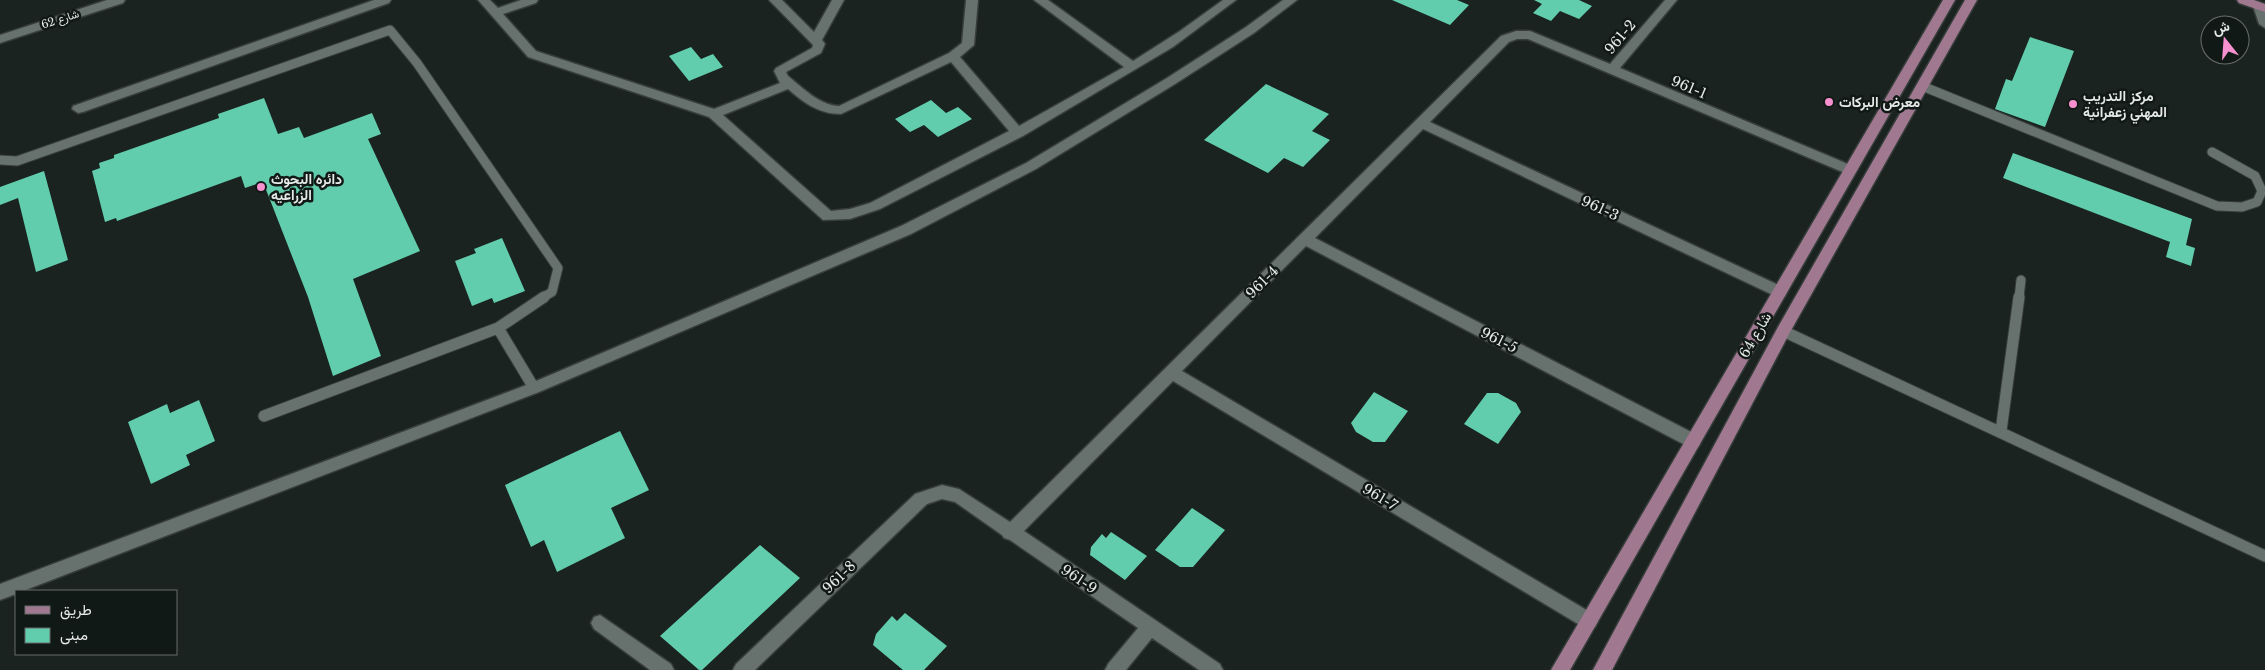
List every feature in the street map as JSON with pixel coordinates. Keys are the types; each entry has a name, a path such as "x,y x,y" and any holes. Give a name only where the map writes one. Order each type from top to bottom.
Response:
{"main road":[{"name":"شارع 64","path":"1560,670 1949,0"},
{"name":"شارع 64","path":"1602,670 1784,331 1971,0"},
{"path":"2242,0 2262,7"}],"street":[{"name":"شارع 62","path":"0,39 119,0"},
{"path":"78,109 385,0"},
{"path":"484,0 532,54 714,114 828,216 850,214 875,206 1018,132 1171,43 1230,0"},
{"path":"495,13 532,0"},
{"path":"775,0 819,44 817,50 784,67 780,72 782,78 823,108 841,110 953,56 968,44 972,0"},
{"path":"816,40 838,0"},
{"path":"1040,0 1132,67"},
{"path":"0,592 534,388 810,272 923,221 1031,166 1179,76 1250,30 1291,0"},
{"name":"961-2","path":"1612,70 1671,0"},
{"path":"2262,7 2265,24"},
{"name":"961-1","path":"1516,35 1530,35 1850,170"},
{"name":"961-4","path":"1010,532 1506,39 1516,35"},
{"path":"953,56 1018,132"},
{"path":"714,114 789,84"},
{"name":"961-3","path":"1421,124 1780,292"},
{"name":"961-5","path":"1304,239 1693,441"},
{"name":"961-7","path":"1172,372 1589,621"},
{"name":"961-9","path":"942,492 959,496 1214,670"},
{"name":"961-8","path":"742,670 921,499 942,492"},
{"path":"600,623 665,670"},
{"path":"1114,670 1151,626"}],"lane":[{"path":"0,160 17,161 390,30 417,63 558,268 552,292 498,328 264,416"},
{"path":"1922,86 2217,206 2242,207 2257,202 2262,191 2255,176 2212,152"},
{"path":"2001,431 2021,280"},
{"path":"498,328 534,388"},
{"path":"1784,331 2265,556"}],"building":[{"path":"1392,0 1457,0 1469,5 1450,25"},
{"path":"1534,0 1579,0 1592,6 1579,19 1560,11 1551,21 1533,13 1542,4"},
{"path":"2030,37 2074,51 2045,127 1995,109 2006,79 2012,81"},
{"path":"691,47 701,59 713,54 723,67 689,81 669,56"},
{"path":"1266,84 1329,114 1312,131 1330,140 1303,167 1284,158 1268,173 1204,140"},
{"path":"264,98 278,134 299,127 304,138 372,113 381,134 368,139 420,251 353,279 381,356 333,376 308,297 263,182 245,188 241,176 117,221 116,218 105,222 92,171 100,168 99,163 114,158 114,155 219,118 218,114"},
{"path":"931,100 946,113 958,107 972,119 938,137 924,125 910,132 895,119"},
{"path":"2013,153 2192,219 2186,245 2195,248 2191,266 2166,257 2170,242 2003,178"},
{"path":"44,171 68,260 36,272 18,198 0,205 0,187"},
{"path":"502,238 525,291 494,303 492,298 472,306 455,261 476,253 474,249"},
{"path":"1374,392 1408,411 1385,442 1373,442 1356,432 1351,423"},
{"path":"1487,393 1498,393 1516,403 1521,412 1498,444 1464,424"},
{"path":"199,400 215,441 186,455 190,465 151,484 128,422 167,404 170,413"},
{"path":"620,431 649,490 611,508 625,538 557,572 544,540 531,547 505,485"},
{"path":"1192,508 1225,530 1193,567 1180,567 1155,550"},
{"path":"1111,532 1147,556 1125,580 1090,555 1091,547 1102,534 1106,538"},
{"path":"760,545 800,578 702,670 699,670 660,636"},
{"path":"905,613 947,646 924,670 903,670 873,645 876,634 892,616 897,621"}],"place":[{"name":"معرض البركات","path":"1829,102"},
{"name":"مركز التدريب المهني زعفرانية","path":"2073,104"},
{"name":"دائره البحوث الزراعيه","path":"261,187"}]}
